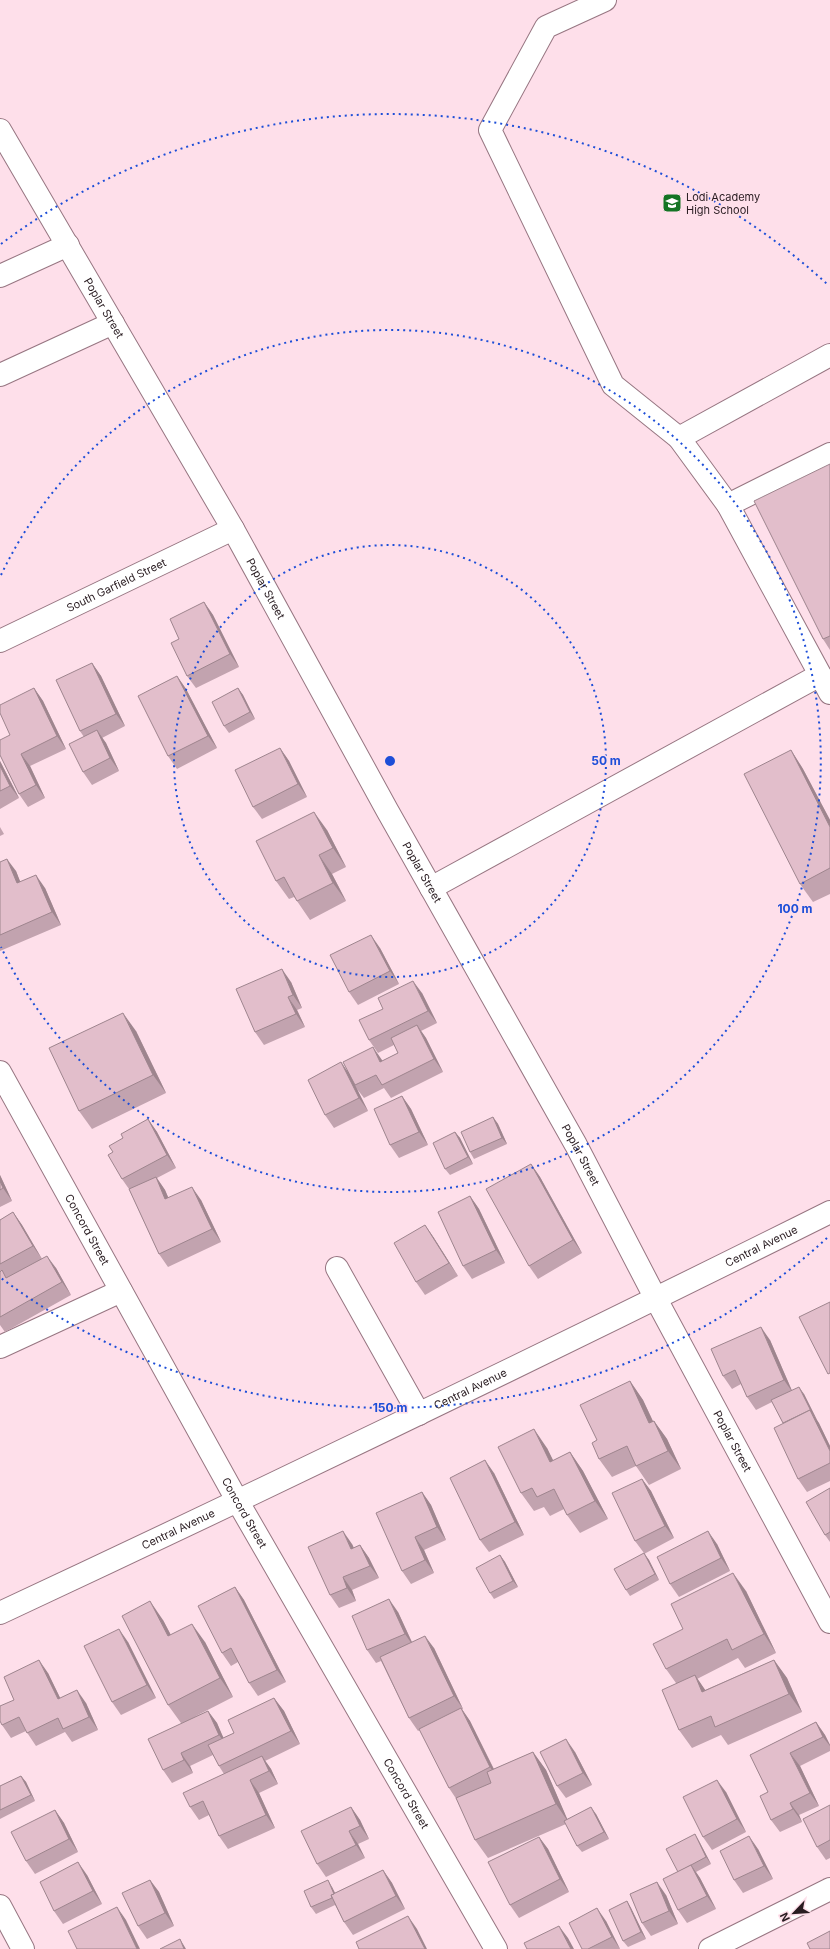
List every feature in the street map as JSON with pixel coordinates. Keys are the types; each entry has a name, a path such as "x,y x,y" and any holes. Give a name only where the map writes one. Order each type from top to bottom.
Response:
{"street":[{"path":"431,888 825,684 728,506 679,438 613,386 490,130 546,27 605,0"},
{"name":"Poplar Street","path":"0,130 233,529 431,888 576,1145 656,1299 830,1622"},
{"path":"0,276 68,245"},
{"path":"0,375 113,322"},
{"path":"679,438 830,355"},
{"path":"728,506 830,454"},
{"name":"South Garfield Street","path":"0,642 233,529"},
{"name":"Concord Street","path":"0,1072 238,1502 496,1949"},
{"name":"Central Avenue","path":"0,1613 238,1502 656,1299 830,1212"},
{"path":"337,1268 419,1414"},
{"path":"0,1347 121,1291"},
{"path":"710,1949 830,1889"},
{"path":"0,1906 23,1949"}],"building":[{"path":"830,464 830,636 823,639 754,501"},
{"path":"204,602 230,654 187,676 171,643 179,639 170,619"},
{"path":"92,663 116,714 80,731 56,680"},
{"path":"177,676 208,736 168,756 138,696"},
{"path":"34,688 57,736 21,754 36,785 19,794 0,755 0,740 10,735 0,713 0,705"},
{"path":"238,688 250,712 224,726 212,702"},
{"path":"97,730 110,758 83,772 69,744"},
{"path":"280,748 298,784 253,807 235,770"},
{"path":"791,750 830,827 830,868 800,884 744,774"},
{"path":"0,766 10,786 0,791"},
{"path":"314,812 333,848 319,855 333,883 297,901 284,877 276,881 256,841"},
{"path":"7,859 17,883 36,875 52,912 0,935 0,862"},
{"path":"371,935 390,971 349,992 330,955"},
{"path":"282,969 293,995 288,997 296,1014 255,1032 236,989"},
{"path":"413,981 428,1011 369,1040 359,1020 383,1009 378,998"},
{"path":"123,1013 153,1075 79,1111 49,1048"},
{"path":"417,1025 434,1059 382,1085 376,1075 355,1085 343,1062 373,1047 380,1062 398,1053 391,1038"},
{"path":"341,1062 359,1098 325,1115 308,1080"},
{"path":"402,1096 419,1132 390,1145 374,1109"},
{"path":"493,1117 502,1138 470,1152 461,1132"},
{"path":"148,1119 167,1155 122,1179 108,1155 113,1152 109,1146 123,1138 121,1134"},
{"path":"455,1132 468,1157 445,1169 433,1143"},
{"path":"531,1164 573,1240 529,1266 486,1189"},
{"path":"156,1177 165,1199 192,1187 212,1229 159,1254 129,1189"},
{"path":"0,1181 3,1188 0,1190"},
{"path":"470,1196 496,1250 463,1266 438,1212"},
{"path":"13,1212 33,1246 0,1264 0,1220"},
{"path":"425,1225 449,1263 416,1282 394,1243"},
{"path":"47,1256 62,1282 0,1317 0,1272 2,1270 6,1278"},
{"path":"830,1302 830,1373 828,1374 799,1317"},
{"path":"761,1327 784,1380 747,1397 735,1370 723,1376 711,1349"},
{"path":"630,1381 649,1423 654,1421 668,1451 636,1466 627,1446 599,1459 592,1443 597,1440 580,1405"},
{"path":"799,1387 812,1413 810,1410 783,1423 771,1400"},
{"path":"810,1410 830,1451 830,1463 798,1479 774,1428"},
{"path":"534,1429 550,1462 570,1452 595,1501 567,1515 554,1489 537,1497 532,1488 521,1493 498,1447"},
{"path":"485,1460 515,1522 480,1540 450,1478"},
{"path":"642,1479 665,1526 635,1541 612,1493"},
{"path":"830,1488 830,1532 825,1535 806,1502"},
{"path":"422,1492 437,1527 415,1537 425,1560 402,1571 376,1513"},
{"path":"343,1531 351,1549 360,1545 370,1566 343,1577 347,1588 330,1595 308,1547"},
{"path":"708,1531 721,1558 670,1584 657,1557"},
{"path":"644,1553 655,1574 626,1590 614,1569"},
{"path":"500,1555 513,1581 490,1593 476,1568"},
{"path":"733,1573 764,1634 732,1650 727,1639 666,1669 653,1644 683,1629 671,1604"},
{"path":"235,1587 277,1670 249,1683 231,1648 222,1653 198,1606"},
{"path":"389,1599 405,1634 367,1650 352,1616"},
{"path":"150,1601 168,1636 192,1624 220,1678 168,1705 122,1616"},
{"path":"119,1629 147,1685 112,1702 84,1646"},
{"path":"425,1636 454,1696 409,1718 380,1657"},
{"path":"39,1660 58,1699 77,1690 89,1717 63,1729 58,1718 27,1733 19,1717 2,1725 0,1721 0,1706 14,1700 4,1677"},
{"path":"774,1660 789,1694 715,1727 711,1716 679,1730 662,1690 695,1675 702,1692"},
{"path":"274,1698 291,1731 219,1766 208,1745 234,1733 228,1720"},
{"path":"461,1708 490,1767 449,1788 419,1729"},
{"path":"208,1711 219,1735 181,1753 184,1760 163,1770 148,1739"},
{"path":"816,1722 823,1737 790,1753 810,1793 790,1803 793,1809 771,1820 760,1796 768,1792 750,1755"},
{"path":"566,1739 583,1773 557,1786 540,1752"},
{"path":"533,1752 556,1804 475,1840 456,1798 491,1783 487,1772"},
{"path":"262,1756 269,1771 250,1780 266,1815 219,1836 203,1801 190,1807 183,1793"},
{"path":"21,1776 31,1795 0,1810 0,1786"},
{"path":"717,1780 737,1819 703,1837 683,1797"},
{"path":"830,1805 830,1840 817,1847 803,1819"},
{"path":"351,1807 360,1826 349,1831 356,1845 317,1864 301,1831"},
{"path":"591,1807 604,1832 577,1846 564,1821"},
{"path":"55,1810 69,1839 26,1861 11,1832"},
{"path":"695,1834 706,1857 678,1872 666,1849"},
{"path":"749,1836 764,1866 734,1880 720,1851"},
{"path":"539,1837 560,1879 510,1905 488,1862"},
{"path":"78,1862 93,1891 54,1911 40,1882"},
{"path":"691,1865 707,1896 678,1910 663,1879"},
{"path":"383,1870 396,1896 344,1922 331,1895"},
{"path":"150,1880 165,1913 138,1926 122,1893"},
{"path":"328,1880 334,1894 331,1895 332,1898 311,1907 304,1891"},
{"path":"657,1882 669,1911 642,1923 630,1894"},
{"path":"627,1901 641,1932 623,1941 609,1910"},
{"path":"117,1907 137,1949 77,1949 68,1931"},
{"path":"597,1908 612,1937 588,1949 582,1949 569,1923"},
{"path":"408,1916 425,1949 359,1949 356,1942"},
{"path":"559,1926 571,1949 527,1949 524,1943"},
{"path":"830,1931 830,1949 810,1949 807,1943"},
{"path":"180,1939 184,1949 160,1949"}],"place":[{"name":"Lodi Academy High School","path":"672,203"}]}
